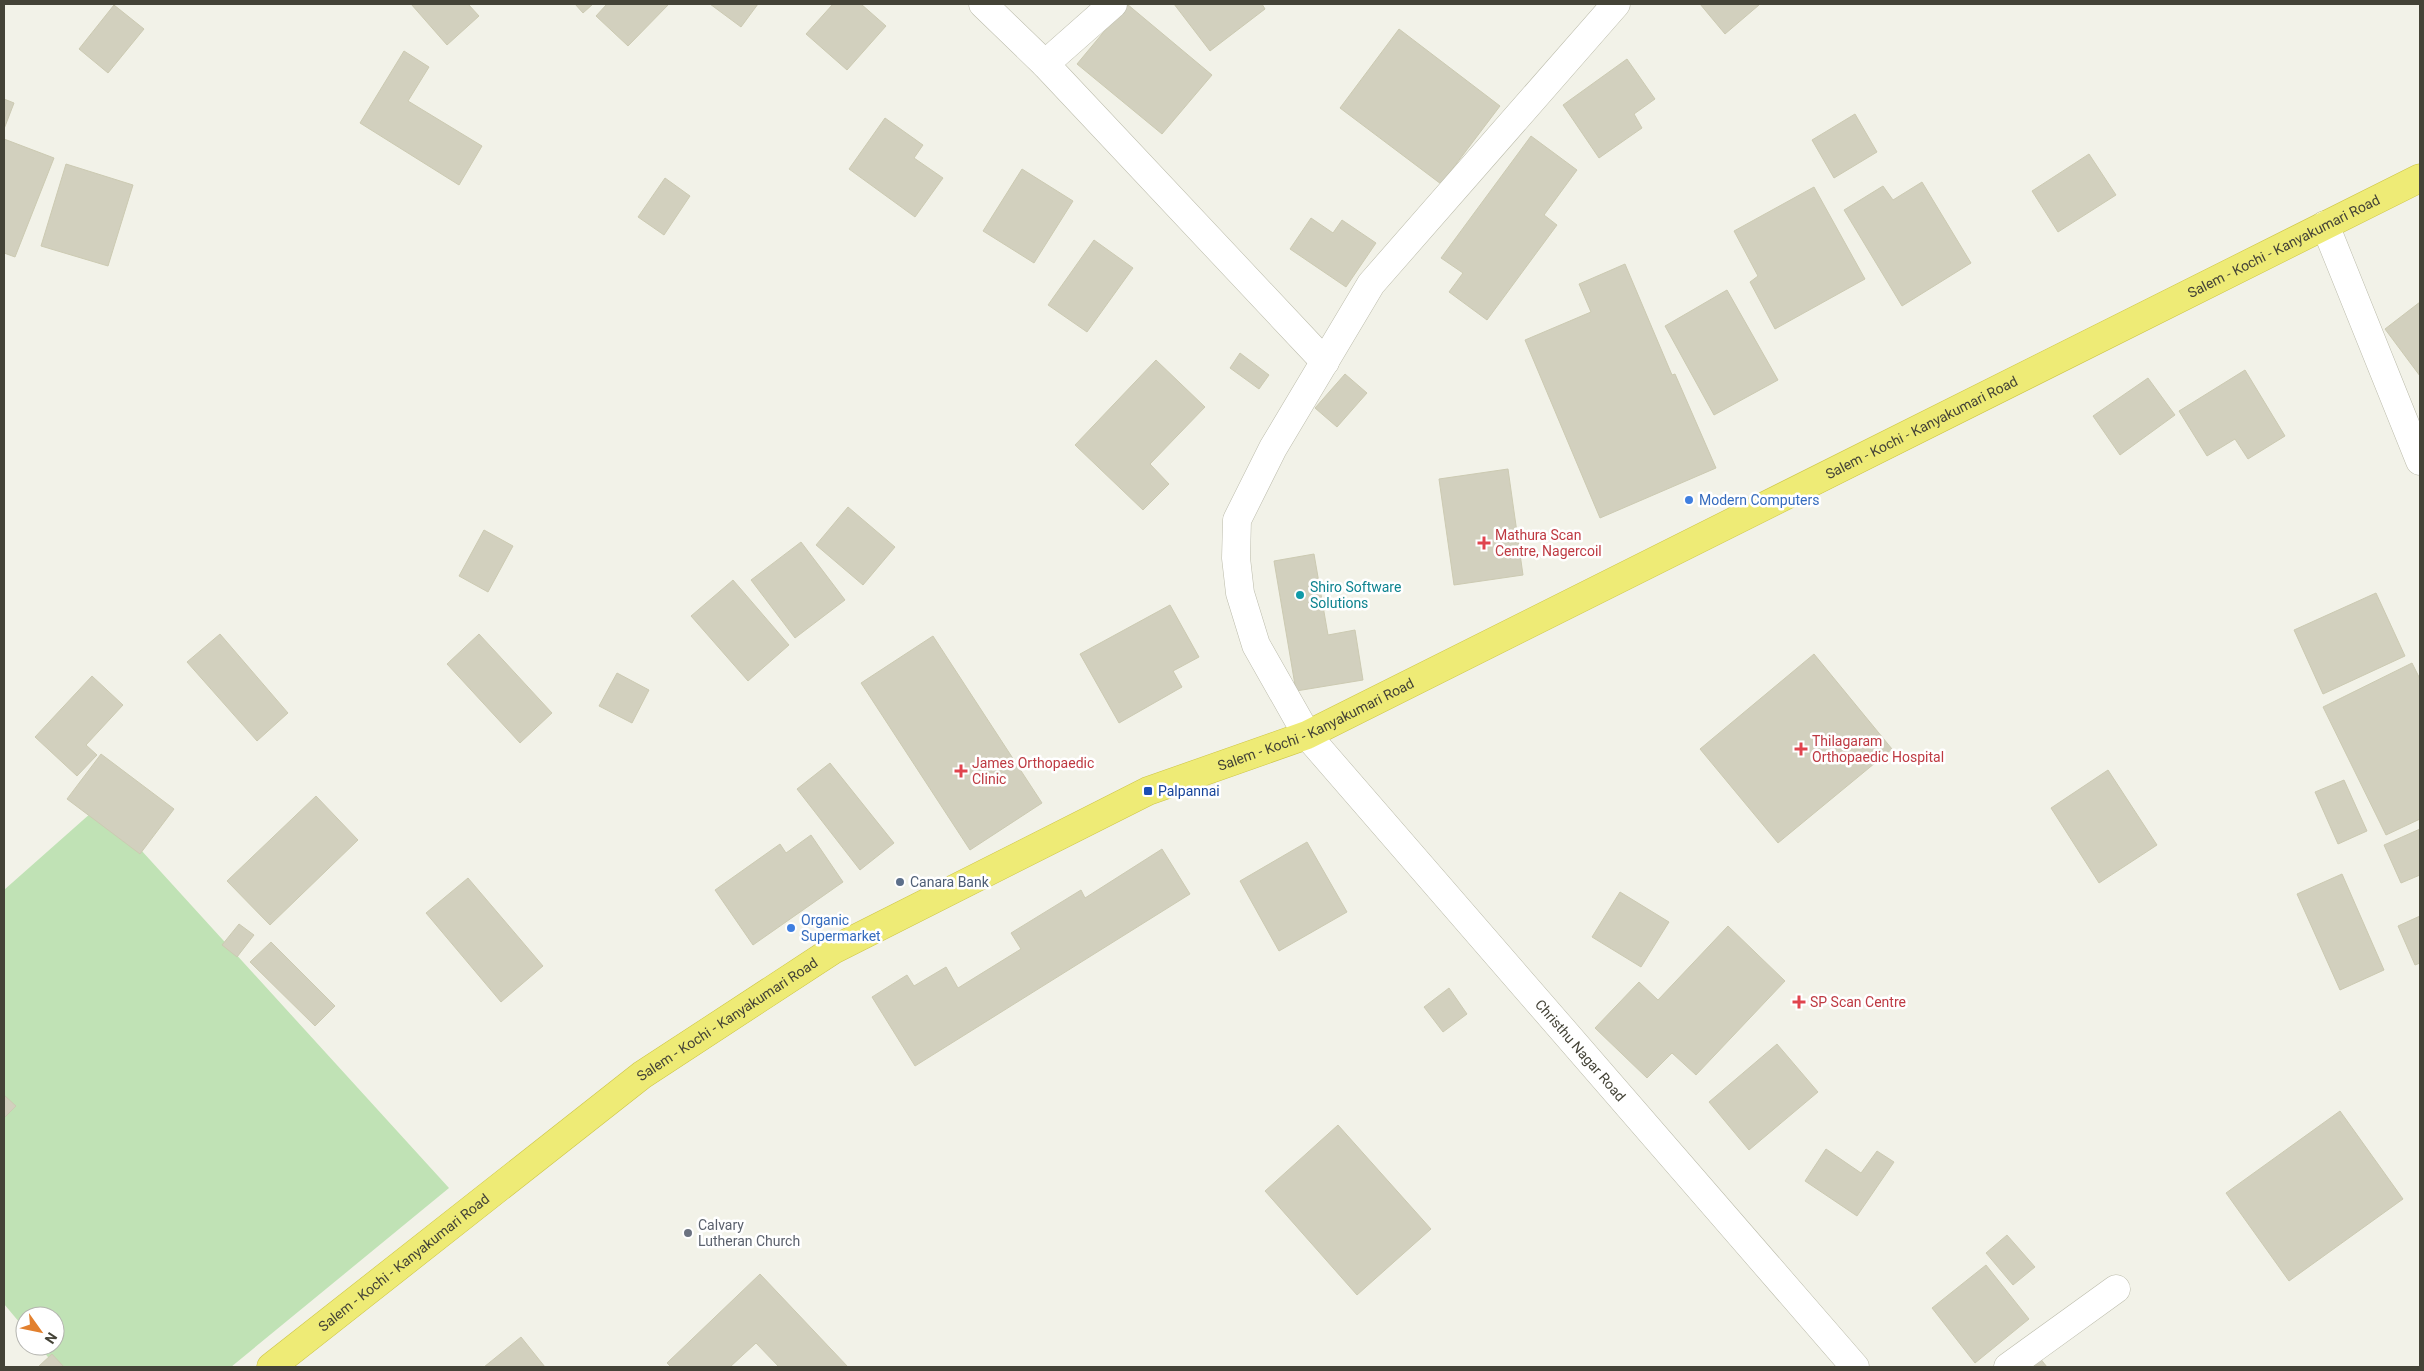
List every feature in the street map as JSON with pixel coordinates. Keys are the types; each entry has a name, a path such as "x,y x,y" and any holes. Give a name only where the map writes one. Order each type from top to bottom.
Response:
{"highway":[{"name":"Salem - Kochi - Kanyakumari Road","path":"271,1367 642,1075 832,950 1148,791 1307,735 2420,178"}],"street":[{"path":"983,4 1045,64 1325,362"},
{"path":"1045,64 1113,4"},
{"name":"Christhu Nagar Road","path":"1616,4 1371,284 1273,448 1237,520 1236,558 1240,594 1256,645 1307,735 1855,1367"},
{"path":"2325,225 2420,461"},
{"path":"2008,1367 2116,1289"}],"green space":[{"path":"100,805 449,1188 231,1367 56,1367 47,1356 65,1356 65,1306 15,1306 15,1317 4,1304 4,890"}],"building":[{"path":"411,4 468,4 479,16 447,45"},
{"path":"575,4 593,4 583,13"},
{"path":"607,4 669,4 628,46 596,16"},
{"path":"710,4 758,4 741,27"},
{"path":"833,4 861,4 886,26 847,70 806,34"},
{"path":"1127,4 1212,75 1162,134 1077,64"},
{"path":"1174,4 1262,4 1265,9 1210,51"},
{"path":"1700,4 1758,4 1759,5 1725,34"},
{"path":"114,5 144,29 108,73 79,49"},
{"path":"1399,29 1500,106 1441,184 1340,108"},
{"path":"404,51 429,67 408,101 482,146 459,185 360,123"},
{"path":"1627,59 1655,99 1634,114 1642,128 1599,158 1563,105"},
{"path":"4,99 14,103 4,129"},
{"path":"1855,114 1877,152 1834,178 1812,140"},
{"path":"885,118 923,145 914,158 943,178 915,217 849,169"},
{"path":"1531,136 1577,170 1544,215 1557,225 1487,320 1449,292 1463,273 1441,258"},
{"path":"4,139 54,158 15,257 4,253"},
{"path":"2089,154 2116,195 2058,232 2032,191"},
{"path":"66,164 133,185 108,266 41,246"},
{"path":"1022,169 1073,201 1034,263 983,231"},
{"path":"665,178 690,196 664,235 638,217"},
{"path":"1922,182 1971,263 1902,306 1844,210 1883,186 1893,200"},
{"path":"1814,187 1865,279 1775,329 1750,282 1758,276 1734,231"},
{"path":"1311,218 1333,233 1342,220 1376,243 1346,287 1290,249"},
{"path":"1094,240 1133,268 1087,332 1048,305"},
{"path":"1625,264 1672,375 1675,374 1716,468 1600,518 1525,340 1591,312 1579,284"},
{"path":"1727,290 1778,380 1714,415 1665,326"},
{"path":"2420,302 2420,376 2385,329"},
{"path":"1240,353 1269,375 1259,389 1230,368"},
{"path":"1156,360 1205,407 1150,464 1169,484 1143,510 1075,445"},
{"path":"2245,370 2285,436 2248,459 2235,439 2207,456 2179,411"},
{"path":"1345,374 1367,393 1337,427 1315,408"},
{"path":"2148,378 2175,415 2120,455 2093,416"},
{"path":"1508,469 1523,575 1454,585 1439,479"},
{"path":"848,507 895,547 863,585 816,545"},
{"path":"484,530 513,546 488,592 459,576"},
{"path":"801,542 845,600 795,638 751,580"},
{"name":"Shiro Software Solutions","path":"1314,554 1328,635 1355,630 1363,680 1296,691 1274,561"},
{"path":"733,580 789,645 748,681 691,616"},
{"path":"2376,593 2405,656 2323,694 2294,630"},
{"path":"1170,605 1199,657 1173,671 1182,687 1119,723 1080,654"},
{"path":"220,634 288,713 257,741 187,662"},
{"path":"479,634 552,713 520,743 447,664"},
{"path":"933,636 1042,803 970,850 861,683"},
{"path":"1814,654 1892,749 1778,843 1700,749"},
{"path":"2412,663 2420,679 2420,819 2386,835 2323,707"},
{"path":"617,673 649,690 632,723 599,706"},
{"path":"92,676 123,705 86,745 97,755 77,776 35,737"},
{"path":"101,754 174,809 140,854 67,799"},
{"path":"830,763 894,843 860,870 797,789"},
{"path":"2108,770 2157,845 2099,883 2051,808"},
{"path":"2344,780 2367,831 2338,844 2315,792"},
{"path":"316,796 358,840 270,925 227,881"},
{"path":"2420,829 2420,875 2401,883 2384,845"},
{"path":"811,835 843,882 753,945 715,890 780,844 786,853"},
{"path":"1307,842 1347,912 1279,951 1240,881"},
{"path":"1162,849 1190,894 915,1066 872,997 907,975 914,986 946,967 958,988 1021,949 1011,933 1081,890 1085,898"},
{"path":"2342,874 2384,970 2340,990 2297,894"},
{"path":"468,878 543,966 501,1002 426,913"},
{"path":"1620,892 1669,922 1641,967 1592,937"},
{"path":"2420,916 2420,963 2415,965 2398,926"},
{"path":"239,924 254,935 237,957 222,945"},
{"path":"1728,926 1785,981 1696,1075 1672,1053 1647,1078 1595,1028 1639,982 1658,1000"},
{"path":"271,942 335,1006 315,1026 250,962"},
{"path":"1449,988 1467,1014 1443,1032 1424,1007"},
{"path":"1777,1044 1818,1092 1749,1150 1709,1102"},
{"path":"4,1095 16,1106 4,1118"},
{"path":"2340,1111 2403,1199 2289,1281 2226,1193"},
{"path":"1338,1125 1431,1229 1357,1295 1265,1191"},
{"path":"1826,1149 1861,1173 1877,1151 1894,1162 1857,1216 1805,1181"},
{"path":"2007,1235 2035,1267 2013,1285 1986,1253"},
{"path":"1986,1265 2029,1319 1975,1363 1932,1308"},
{"path":"760,1274 848,1367 779,1367 756,1343 730,1367 671,1367 667,1363"},
{"path":"521,1337 545,1367 484,1367"},
{"path":"2035,1352 2047,1367 2014,1367"},
{"path":"50,1356 54,1356 64,1367 38,1367"}],"place":[{"name":"Modern Computers","path":"1689,500"},
{"name":"Mathura Scan Centre, Nagercoil","path":"1484,543"},
{"name":"Shiro Software Solutions","path":"1300,595"},
{"name":"Thilagaram Orthopaedic Hospital","path":"1801,749"},
{"name":"James Orthopaedic Clinic","path":"961,771"},
{"name":"Palpannai","path":"1148,791"},
{"name":"Canara Bank","path":"900,882"},
{"name":"Organic Supermarket","path":"791,928"},
{"name":"SP Scan Centre","path":"1799,1002"},
{"name":"Calvary Lutheran Church","path":"688,1233"}]}
